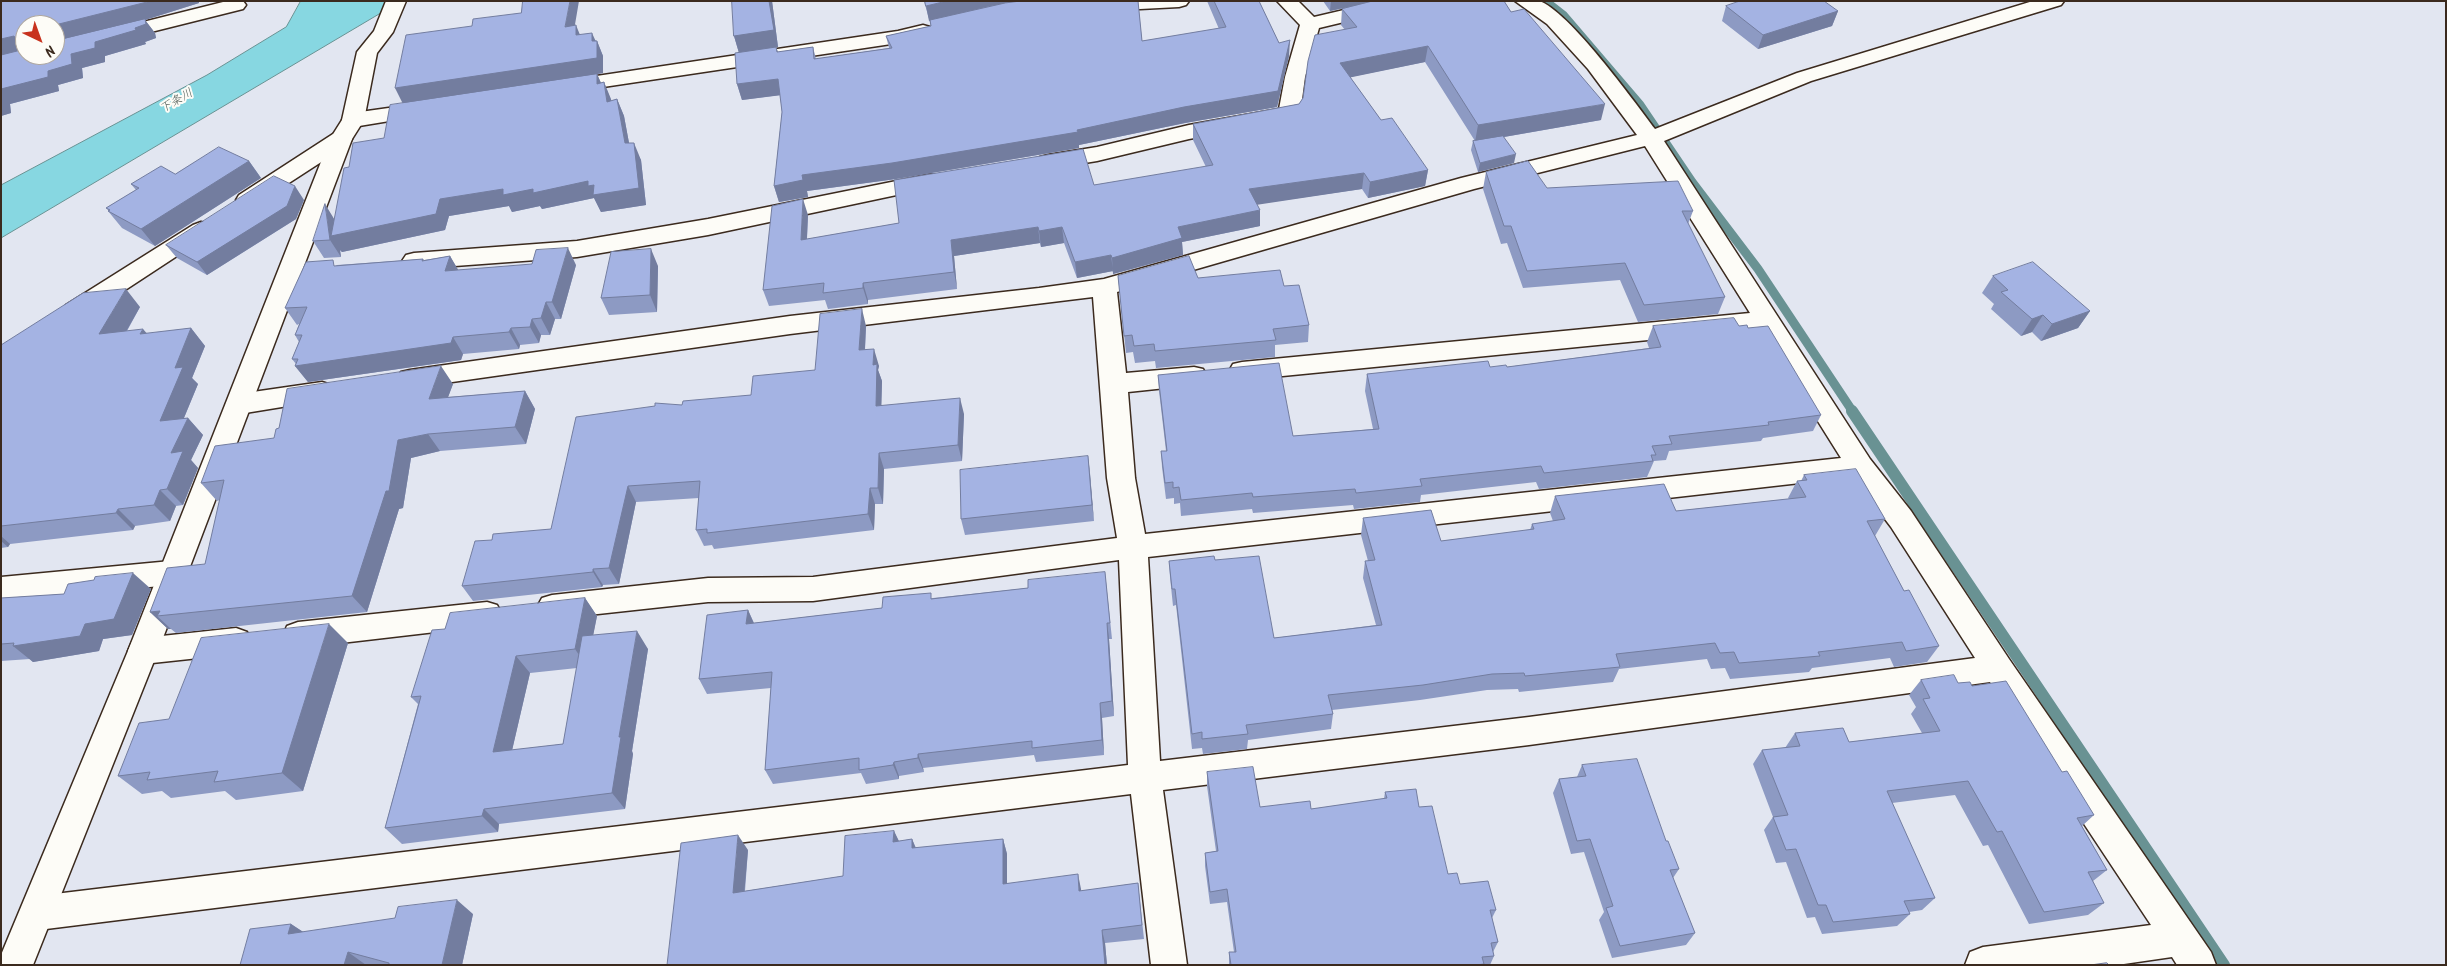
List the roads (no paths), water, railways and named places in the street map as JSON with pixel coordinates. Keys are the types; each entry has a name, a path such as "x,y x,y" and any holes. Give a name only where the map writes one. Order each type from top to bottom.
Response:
{"street":[{"path":"15,965 38,913 143,651 171,573 239,404 300,270 347,130 367,52 383,32 396,1"},
{"path":"1084,5 1179,1"},
{"path":"1287,1 1310,24"},
{"path":"1310,24 1408,1"},
{"path":"1525,1 1554,20 1595,65 1651,138 1860,466 1901,519 1998,668 2189,952"},
{"path":"386,382 689,337 868,315 1044,298 1104,288 1469,183 1651,138 1804,77 2054,1"},
{"path":"65,48 236,5"},
{"path":"1023,166 1098,154 1189,132 1289,114 1295,77 1310,24"},
{"path":"541,91 898,37 945,26"},
{"path":"59,321 220,217 347,130 447,105"},
{"path":"396,263 577,249 708,227 948,178"},
{"path":"1104,288 1121,478 1133,547 1145,777 1169,965"},
{"path":"1114,384 1766,320"},
{"path":"239,404 346,388"},
{"path":"143,651 708,590 813,589 1133,547 1860,466"},
{"path":"1,589 171,573"},
{"path":"38,913 1549,729 1998,668"},
{"path":"1983,965 2189,952"}],"water":[{"name":"下条川","path":"301,1 401,1 1,238 1,185 207,75 286,27"}],"waterway":[{"path":"1545,1 1563,15 1640,105 1692,182 1758,269 1853,412"},
{"path":"1852,411 2224,965"}]}
